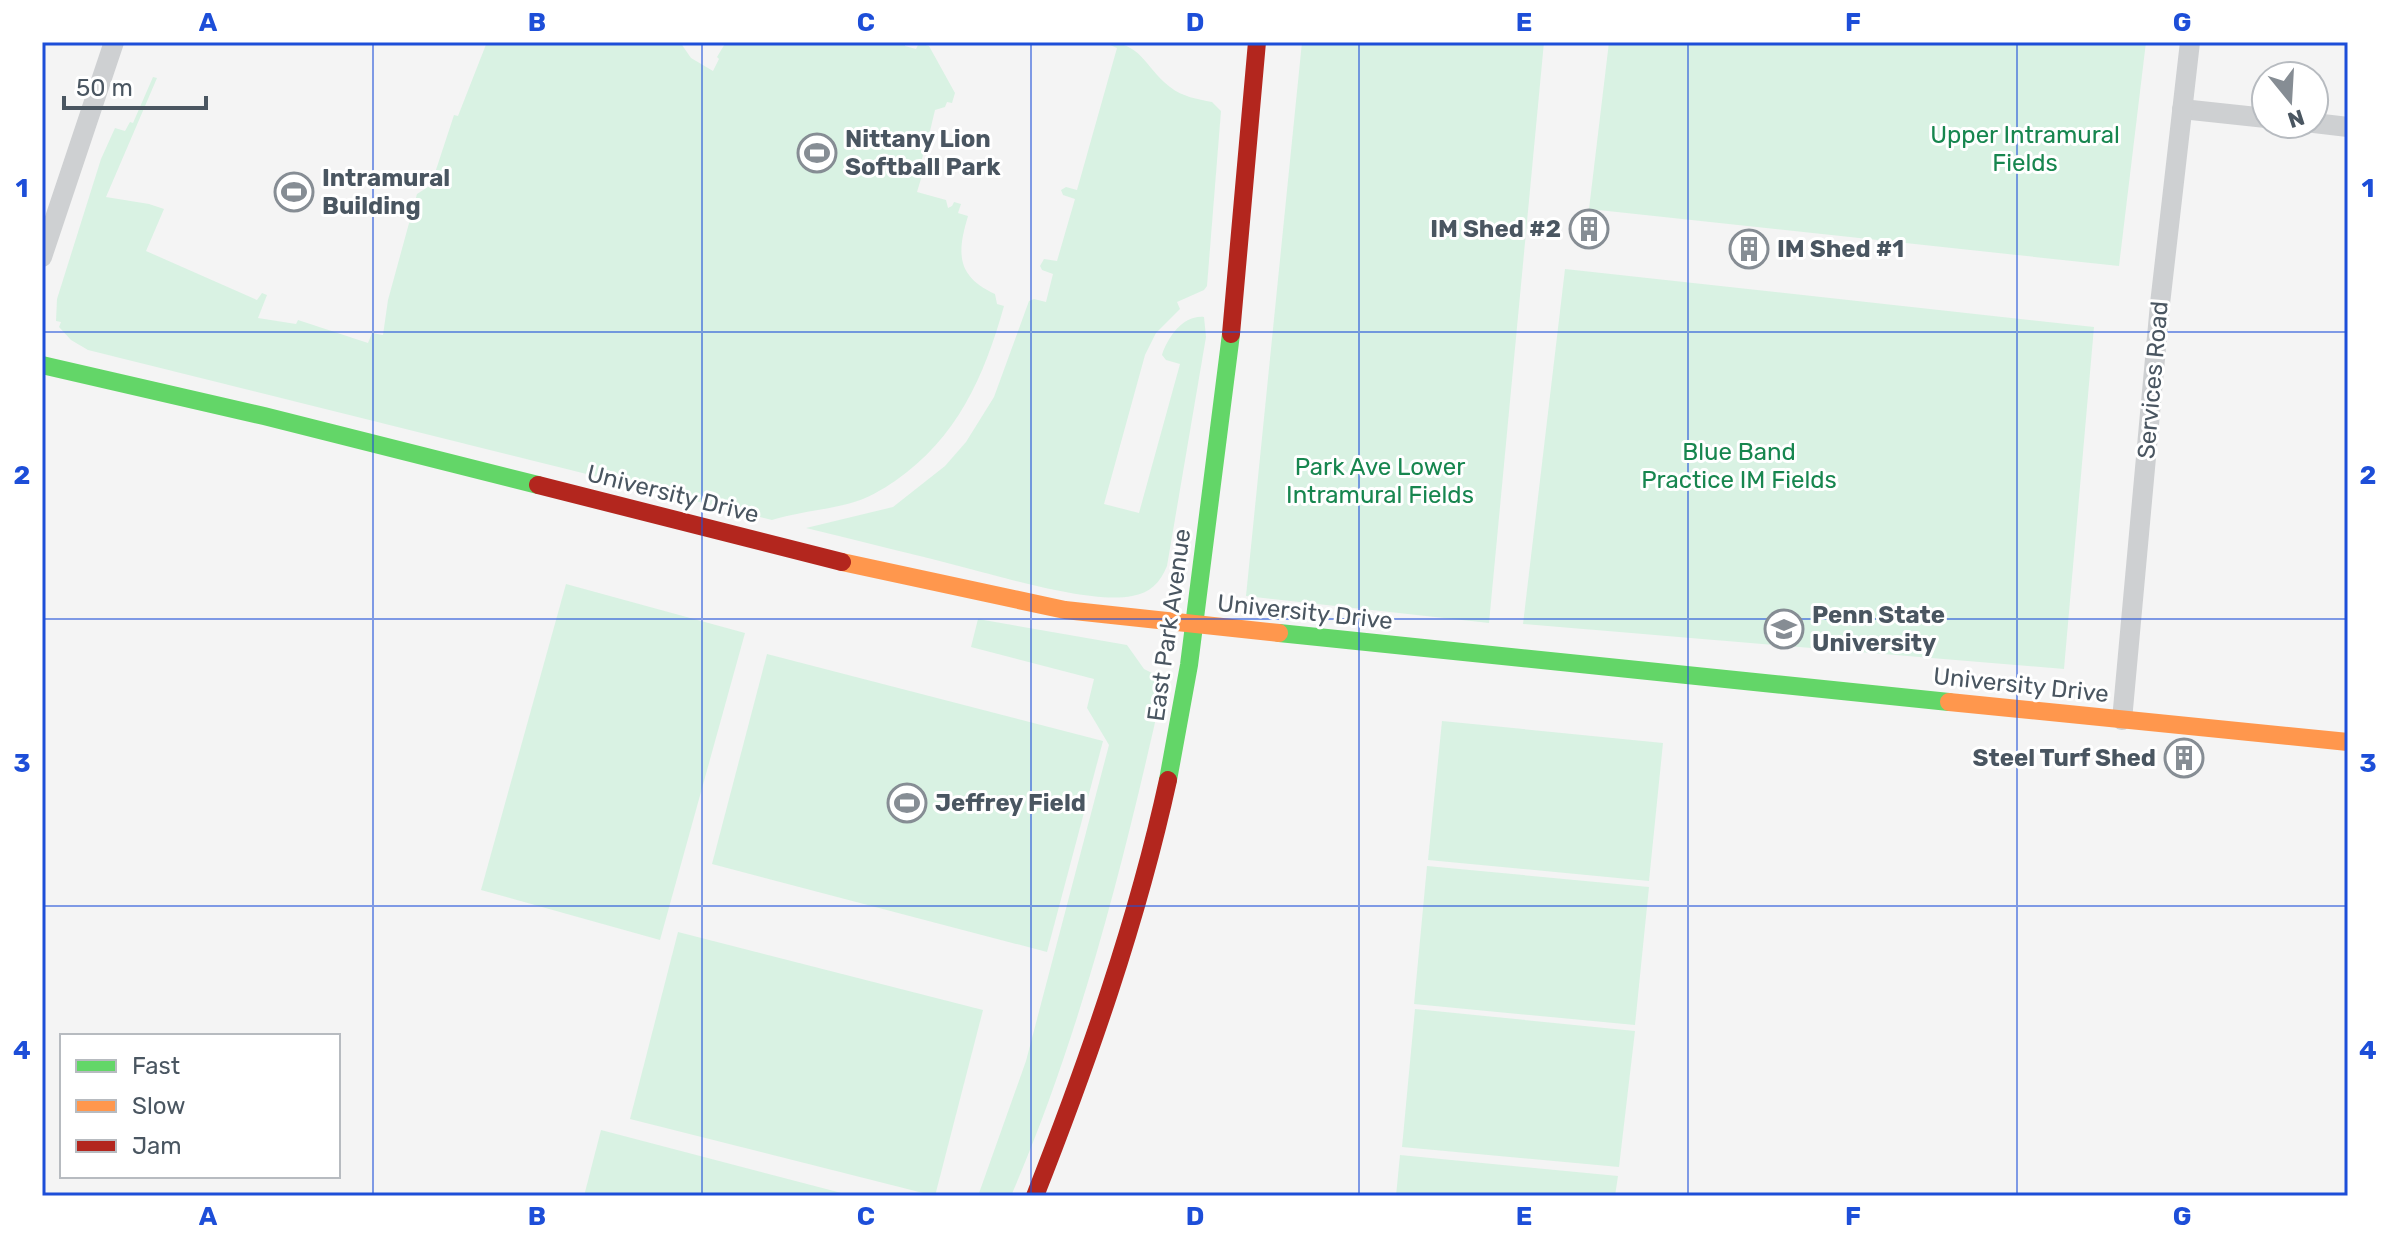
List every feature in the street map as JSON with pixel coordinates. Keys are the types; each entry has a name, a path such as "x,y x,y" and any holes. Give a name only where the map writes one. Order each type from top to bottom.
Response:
{"main road":[{"name":"East Park Avenue","path":"1035,1196 1100,1017 1140,889 1173,757 1194,624 1234,316 1257,42"},
{"name":"University Drive","path":"42,365 264,416 894,575 1065,610 2348,742"}],"street":[{"path":"42,257 114,42"},
{"name":"Services Road","path":"2122,720 2160,304 2190,42"},
{"path":"2182,109 2250,116"}],"green space":[{"path":"487,42 680,42 691,58 713,71 726,42 905,42 905,46 916,49 919,43 929,46 955,93 952,103 947,102 945,107 935,110 930,131 933,138 927,139 922,159 926,162 917,192 946,200 948,208 954,202 961,204 958,213 968,216 961,252 966,271 982,287 995,294 997,304 1004,306 977,381 965,404 935,446 895,481 868,497 772,520 88,350 71,340 59,327 61,322 56,321 57,299 101,159 115,128 125,131 130,122 133,123 153,77 157,78 106,197 164,209 146,251 257,300 262,293 267,295 258,318 296,324 298,320 368,343 372,333 383,335 388,300 417,194 431,185 454,115 458,116"},
{"path":"1103,42 1127,46 1170,87 1196,99 1212,102 1221,111 1207,286 1177,302 1180,309 1156,333 1145,355 1104,504 1139,513 1180,364 1166,360 1162,355 1177,328 1196,317 1204,317 1206,337 1167,566 1161,577 1149,590 1138,595 1097,597 1031,585 806,528 893,507 945,466 966,442 994,397 1029,301 1046,302 1053,274 1040,266 1044,259 1057,261 1075,199 1063,195 1061,190 1066,187 1077,190 1117,48"},
{"name":"Park Ave Lower Intramural Fields","path":"1302,42 1544,42 1489,623 1246,596"},
{"name":"Upper Intramural Fields","path":"1609,42 2146,42 2119,266 1589,209"},
{"name":"Blue Band Practice IM Fields","path":"1565,269 2094,327 2064,669 1523,624"},
{"path":"566,584 745,633 660,940 481,890"},
{"path":"978,619 1127,645 1144,669 1158,676 1161,696 1098,949 1058,1074 1011,1196 978,1196 1026,1061 1109,745 1087,708 1094,679 971,647"},
{"name":"Jeffrey Field","path":"767,654 1103,741 1047,952 712,864"},
{"path":"1442,721 1663,743 1649,881 1428,860"},
{"path":"1427,866 1649,887 1635,1025 1414,1004"},
{"path":"678,932 983,1010 935,1196 630,1119"},
{"path":"1415,1009 1635,1031 1619,1167 1402,1147"},
{"path":"601,1130 853,1196 584,1196"},
{"path":"1400,1155 1618,1176 1615,1196 1396,1196"}],"traffic: fast":[{"path":"1168,780 1189,665 1231,334"},
{"path":"42,365 264,416 538,485"},
{"path":"1279,633 1949,702"}],"traffic: slow":[{"path":"842,562 1065,610 1279,633"},
{"path":"1949,702 2348,742"}],"traffic: jam":[{"path":"1231,334 1257,42"},
{"path":"538,485 842,562"},
{"path":"1035,1196 1110,991 1142,886 1168,780"}],"place":[{"name":"Nittany Lion Softball Park","path":"817,153"},
{"name":"Intramural Building","path":"294,192"},
{"name":"IM Shed #2","path":"1589,229"},
{"name":"IM Shed #1","path":"1749,249"},
{"name":"Penn State University","path":"1784,629"},
{"name":"Steel Turf Shed","path":"2184,758"},
{"name":"Jeffrey Field","path":"907,803"}]}
